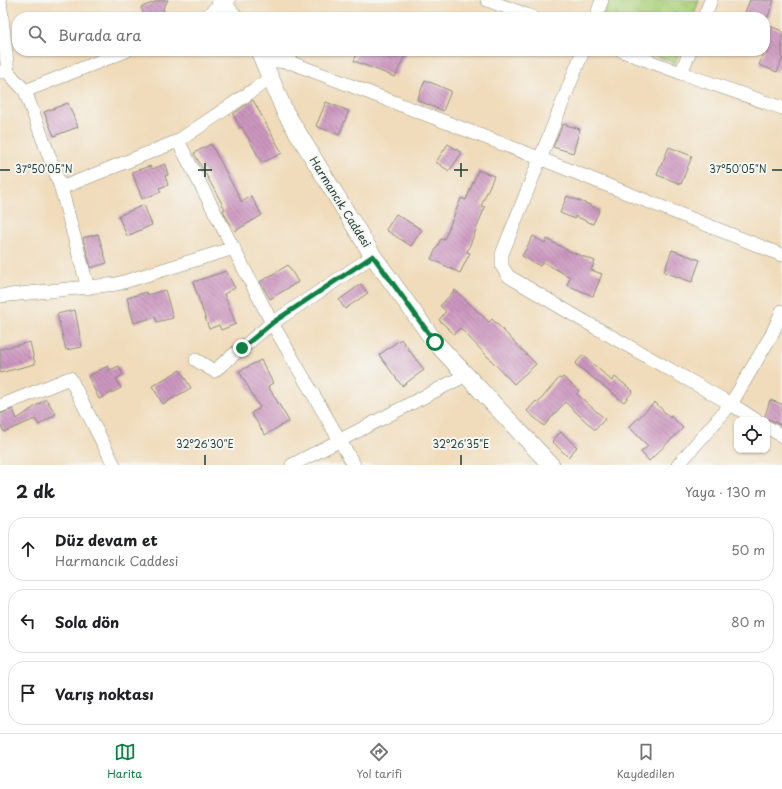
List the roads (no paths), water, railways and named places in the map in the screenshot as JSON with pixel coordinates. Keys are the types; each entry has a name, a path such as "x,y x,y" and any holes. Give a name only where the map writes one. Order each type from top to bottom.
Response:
{"street":[{"path":"0,0 4,72 25,91 61,188 88,288"},
{"path":"487,0 519,12"},
{"path":"598,12 602,0"},
{"path":"706,12 711,0"},
{"path":"212,12 224,1 231,12"},
{"path":"25,91 113,56"},
{"name":"Harmancık Caddesi","path":"261,56 285,112 373,256 435,342 551,465"},
{"path":"264,56 292,64 539,158 782,255"},
{"path":"580,56 502,254 502,266 508,276 751,417"},
{"path":"635,56 782,108"},
{"path":"681,73 688,56"},
{"path":"61,188 178,141 271,78"},
{"path":"178,141 272,323 354,465"},
{"path":"0,296 117,284 234,248"},
{"path":"196,360 214,371 272,323 373,256"},
{"path":"678,465 731,404 772,334 782,311"},
{"path":"292,465 466,375"},
{"path":"0,406 70,378 114,465"},
{"path":"770,429 782,436"}]}
